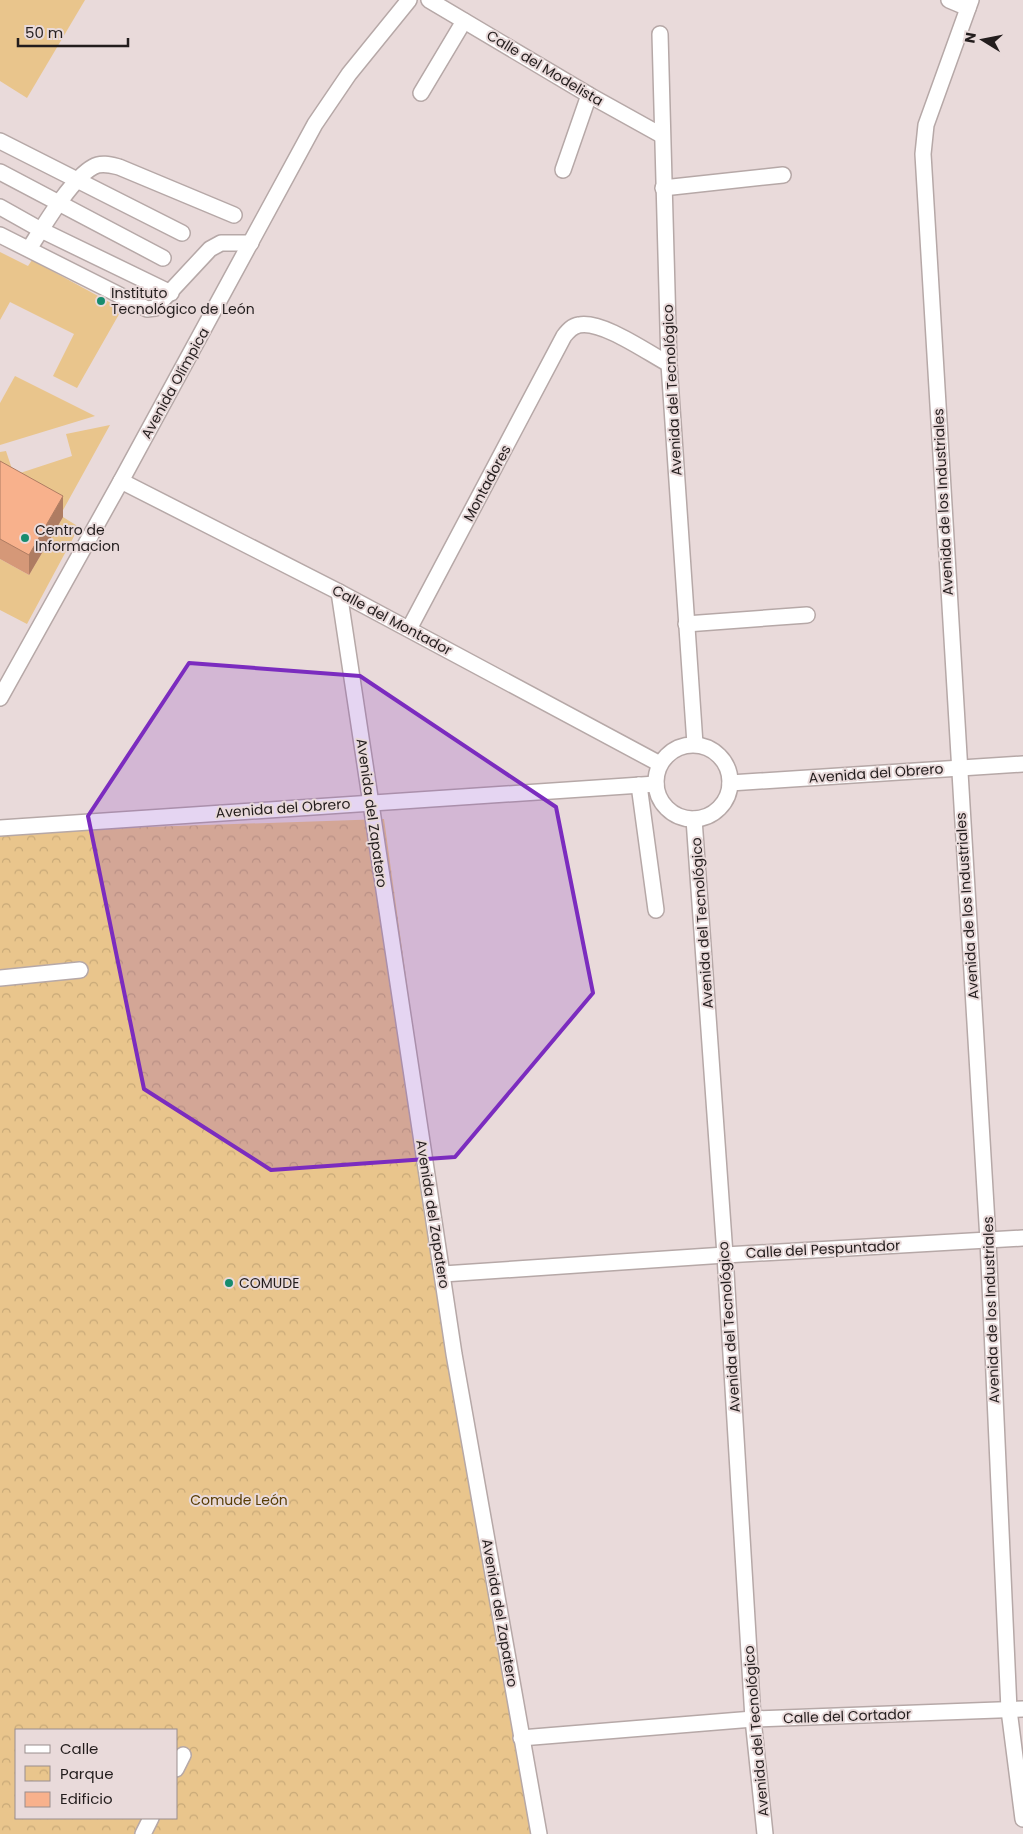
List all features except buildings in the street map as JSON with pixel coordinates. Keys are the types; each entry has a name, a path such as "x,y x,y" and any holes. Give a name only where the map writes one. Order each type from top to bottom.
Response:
{"street":[{"name":"Avenida Olímpica","path":"0,698 329,101 410,0"},
{"name":"Calle del Modelista","path":"429,0 589,95 661,135"},
{"path":"949,0 969,4"},
{"name":"Avenida de los Industriales","path":"969,4 926,124 923,154 1023,1819"},
{"path":"421,92 464,21"},
{"name":"Avenida del Tecnológico","path":"660,34 668,364 695,744"},
{"path":"563,170 589,95"},
{"path":"0,141 182,233"},
{"path":"29,249 59,204 78,180 92,167 110,164 234,215"},
{"path":"0,172 164,258"},
{"path":"663,188 783,175"},
{"path":"0,207 41,230 170,293"},
{"path":"0,235 147,309 155,308 210,248 221,243 251,244"},
{"name":"Montadores","path":"409,629 564,336 572,327 591,324 604,329 668,364"},
{"name":"Calle del Montador","path":"121,481 339,592 660,764"},
{"name":"Avenida del Zapatero","path":"339,592 454,1354 539,1834"},
{"path":"686,624 807,615"},
{"path":"695,744 706,747 724,761 730,783 723,804 715,812 694,819 683,818 672,813 658,795 656,784 660,764 669,753 681,746 695,744"},
{"name":"Avenida del Obrero","path":"730,783 1023,764"},
{"name":"Avenida del Obrero","path":"0,828 656,784"},
{"path":"639,785 656,910"},
{"name":"Avenida del Tecnológico","path":"694,819 753,1719 765,1834"},
{"path":"0,978 80,970"},
{"name":"Calle del Pespuntador","path":"443,1274 724,1254 1023,1238"},
{"name":"Calle del Cortador","path":"521,1738 753,1719 1016,1710"},
{"path":"178,1765 183,1755"},
{"path":"143,1834 150,1819"}],"highlighted area":[{"path":"189,663 360,676 556,807 593,993 455,1157 271,1170 144,1089 88,816"}],"green space":[{"path":"0,0 85,0 27,98 0,81"},
{"path":"0,252 28,266 32,260 122,309 77,388 53,376 74,334 10,302 0,320"},
{"path":"15,376 95,416 0,445 0,403"},
{"path":"110,425 62,512 0,479 0,452 6,451 14,475 72,456 66,434"},
{"path":"63,517 79,527 27,624 0,610 0,559 29,575"},
{"name":"Comude León","path":"384,819 471,1446 519,1737 531,1834 0,1834 0,832"}],"place":[{"name":"Instituto Tecnológico de León","path":"101,301"},
{"name":"Centro de Informacion","path":"25,538"},
{"name":"COMUDE","path":"229,1283"}]}
